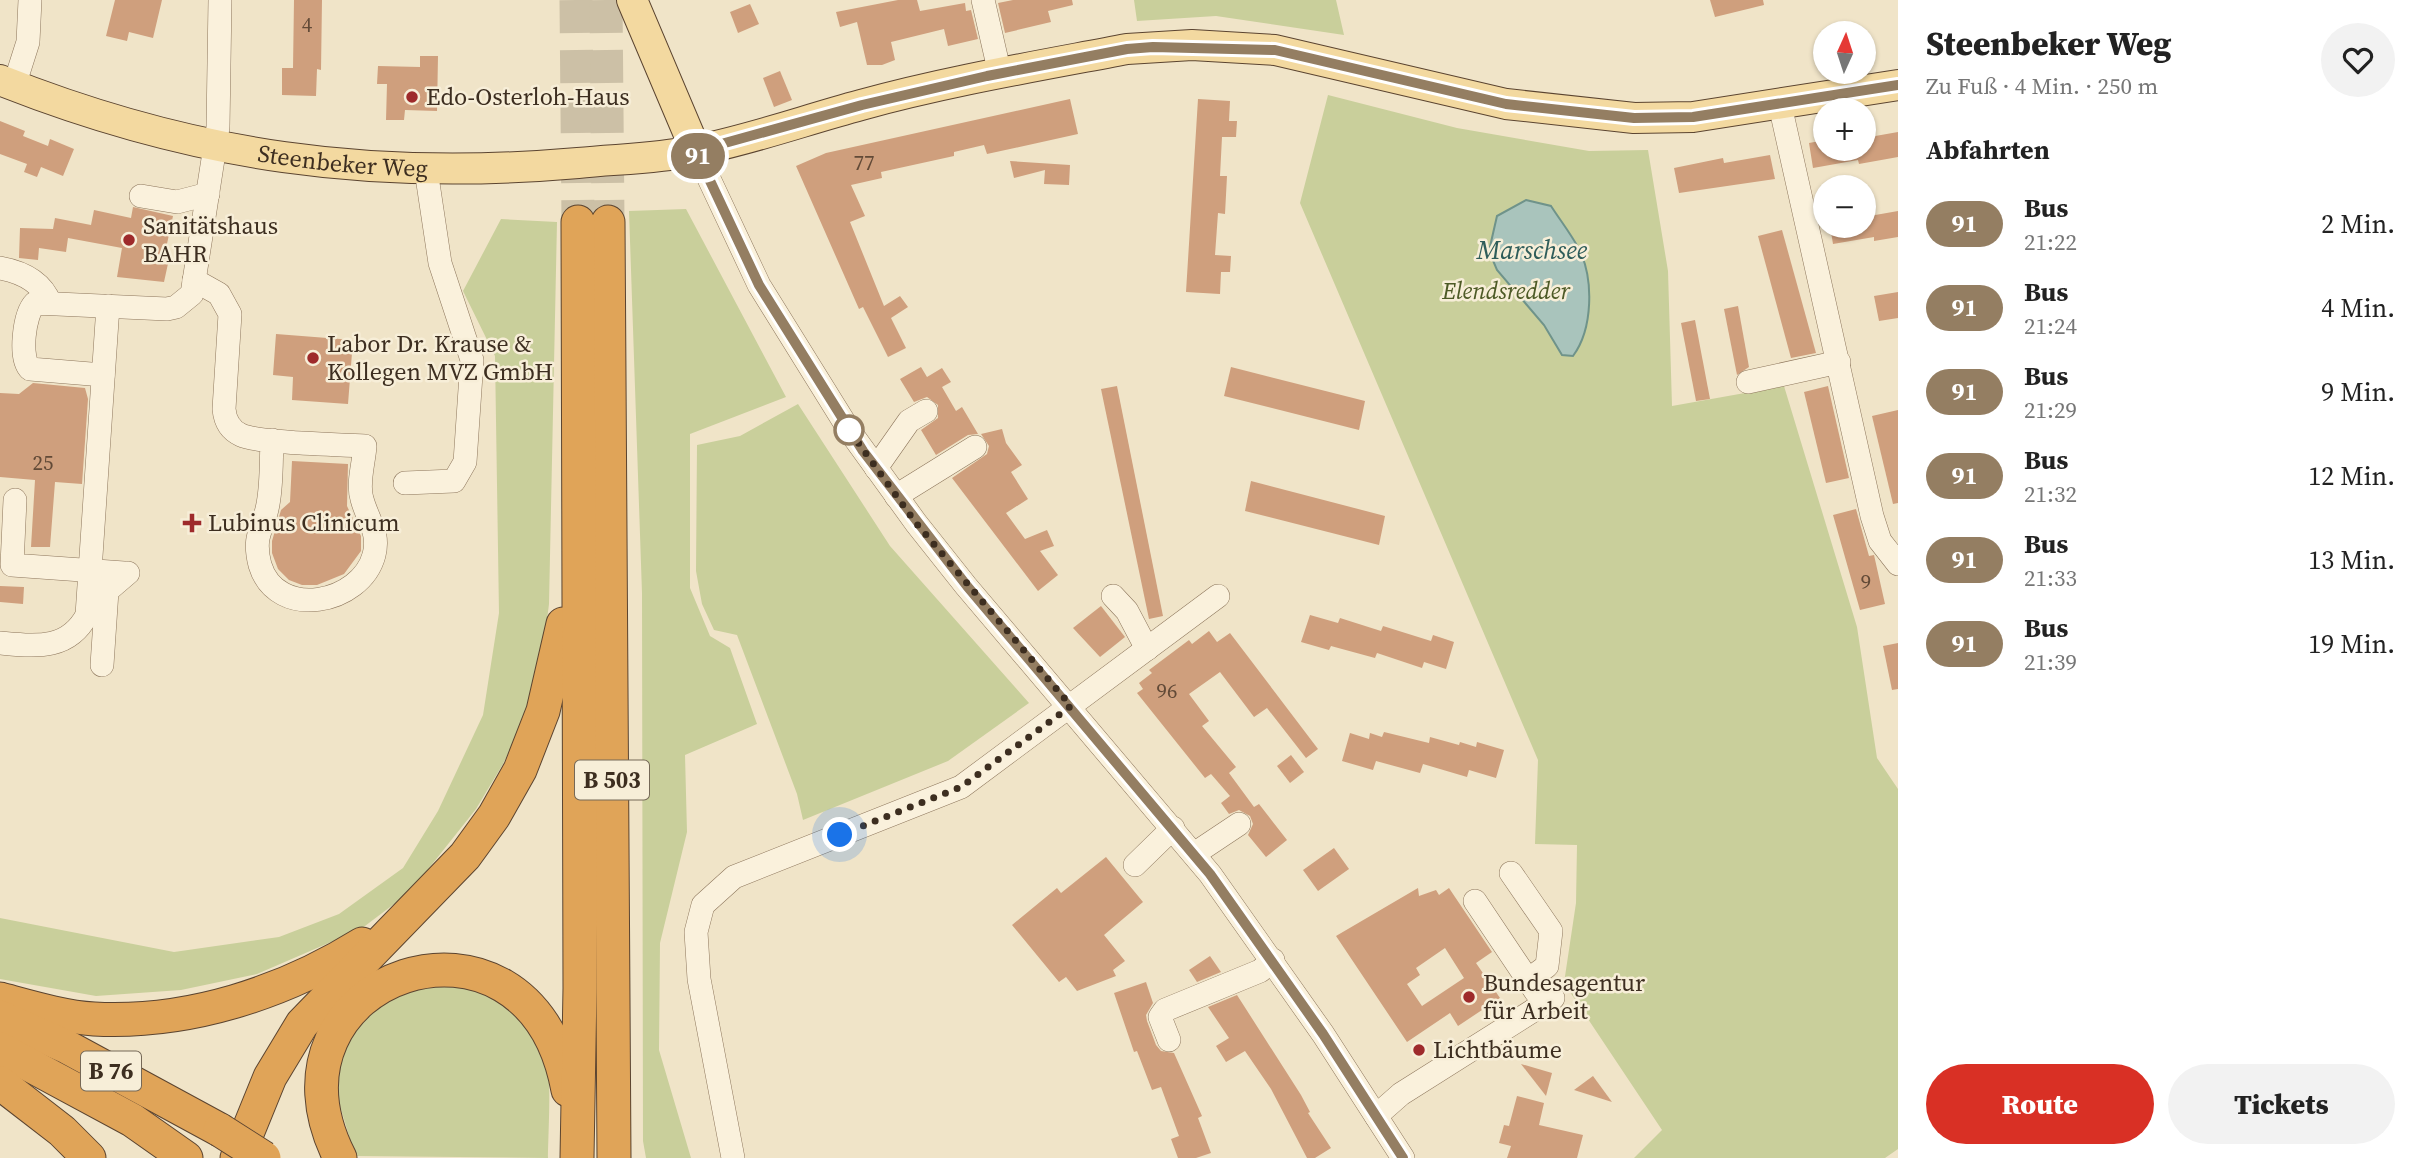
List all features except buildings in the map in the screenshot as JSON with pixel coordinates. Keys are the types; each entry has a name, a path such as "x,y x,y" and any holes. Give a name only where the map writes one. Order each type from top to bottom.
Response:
{"highway":[{"name":"B 503","path":"576,1147 580,988 577,565 593,222 615,992 614,1158"},
{"path":"237,1158 270,1077 302,1024 465,856 494,816 520,771 543,711 577,565"},
{"path":"0,999 91,1019 135,1020 183,1012 270,992 339,958 400,920"},
{"path":"340,1158 329,1137 320,1088 330,1042 341,1024 365,997 383,984 420,970 460,970 502,984 522,998 551,1036 566,1081 576,1147"},
{"path":"615,992 631,1158"},
{"name":"B 76","path":"0,1017 67,1047 220,1130 264,1158"},
{"name":"B 76","path":"0,1049 132,1120 186,1158"},
{"path":"0,1083 62,1131 89,1158"}],"main road":[{"path":"632,0 696,151 862,105 1127,49 1235,47 1310,57 1506,104 1588,116 1693,117 1898,85"},
{"name":"Steenbeker Weg","path":"7,83 115,122 215,146 314,162 426,170 514,168 696,151"}],"street":[{"path":"7,83 28,42 30,0"},
{"path":"103,375 34,371 27,366 29,310 36,303 176,307 192,294 218,127 220,0"},
{"path":"983,0 1000,74"},
{"path":"1780,105 1872,516 1880,541 1898,564"},
{"path":"696,151 759,285 820,385 876,468 967,586 1194,854 1273,960 1403,1158"},
{"path":"405,483 454,481 465,462 473,382 472,360 440,263 426,170"},
{"path":"141,196 177,202 208,194"},
{"path":"0,268 21,274 45,289 51,303"},
{"path":"194,280 219,293 230,314 224,409 228,423 245,437 365,446 361,495 374,527 376,544 371,563 361,579 347,590 323,599 301,600 283,592 265,575 257,548 259,526 268,507 272,440"},
{"path":"0,643 40,646 61,642 72,635 87,615 108,306"},
{"path":"1748,382 1839,362"},
{"path":"876,468 909,421 926,411"},
{"path":"896,496 975,447"},
{"path":"15,500 12,565 126,573 107,591 102,666"},
{"path":"1113,596 1127,611 1147,649"},
{"path":"733,1158 699,979 696,932 703,905 734,877 961,787 1218,596"},
{"path":"1194,854 1239,824"},
{"path":"1135,865 1173,828"},
{"path":"1511,873 1551,931 1547,966 1528,980"},
{"path":"1376,1116 1401,1094 1549,1000 1528,980 1475,901"},
{"path":"1169,1040 1160,1017 1165,1010 1260,971 1273,960"}],"green space":[{"path":"1134,0 1336,0 1344,35 1216,16 1137,21"},
{"name":"Elendsredder","path":"1328,95 1457,128 1589,151 1648,150 1668,271 1672,406 1784,386 1857,627 1877,758 1898,789 1898,1149 1885,1158 1634,1158 1662,1130 1564,983 1576,903 1577,845 1535,844 1538,760 1300,203"},
{"path":"686,209 786,397 690,434 690,588 710,636 730,648 757,724 685,755 687,832 660,943 659,1050 691,1158 646,1158 643,1141 642,593 629,211"},
{"path":"501,219 557,222 549,604 541,667 529,711 503,764 476,809 410,892 361,929 257,974 181,990 96,996 0,979 0,918 174,952 279,937 339,914 403,868 438,811 483,715 499,613 495,356 463,291"},
{"path":"798,404 890,546 1029,703 948,761 803,820 797,794 737,635 714,630 702,604 696,571 697,445 740,436"},
{"path":"441,982 475,991 504,1004 528,1025 537,1039 548,1064 548,1158 355,1156 337,1096 340,1056 358,1026 385,1001"}],"water":[{"name":"Marschsee","path":"1526,200 1551,206 1576,243 1584,261 1589,289 1588,318 1580,345 1573,356 1562,355 1544,325 1497,270 1489,251 1497,216"}],"tunnel":[{"path":"576,0 578,222"},
{"path":"606,0 608,222"}],"bus line":[{"name":"91","path":"1403,1158 1273,960 1210,874 1071,706 967,586 863,451 759,285 696,151 862,105 987,76 1127,49 1153,47 1192,45 1275,50 1455,94 1588,116 1693,117 1898,85"}],"place":[{"name":"Edo-Osterloh-Haus","path":"412,97"},
{"name":"Sanitätshaus BAHR","path":"129,240"},
{"name":"Labor Dr. Krause & Kollegen MVZ GmbH","path":"313,358"},
{"name":"Lubinus Clinicum","path":"192,523"},
{"name":"Bundesagentur für Arbeit","path":"1469,997"},
{"name":"Lichtbäume","path":"1419,1050"}],"route":[{"path":"840,835 961,787 1071,706 916,523 849,430"}]}
